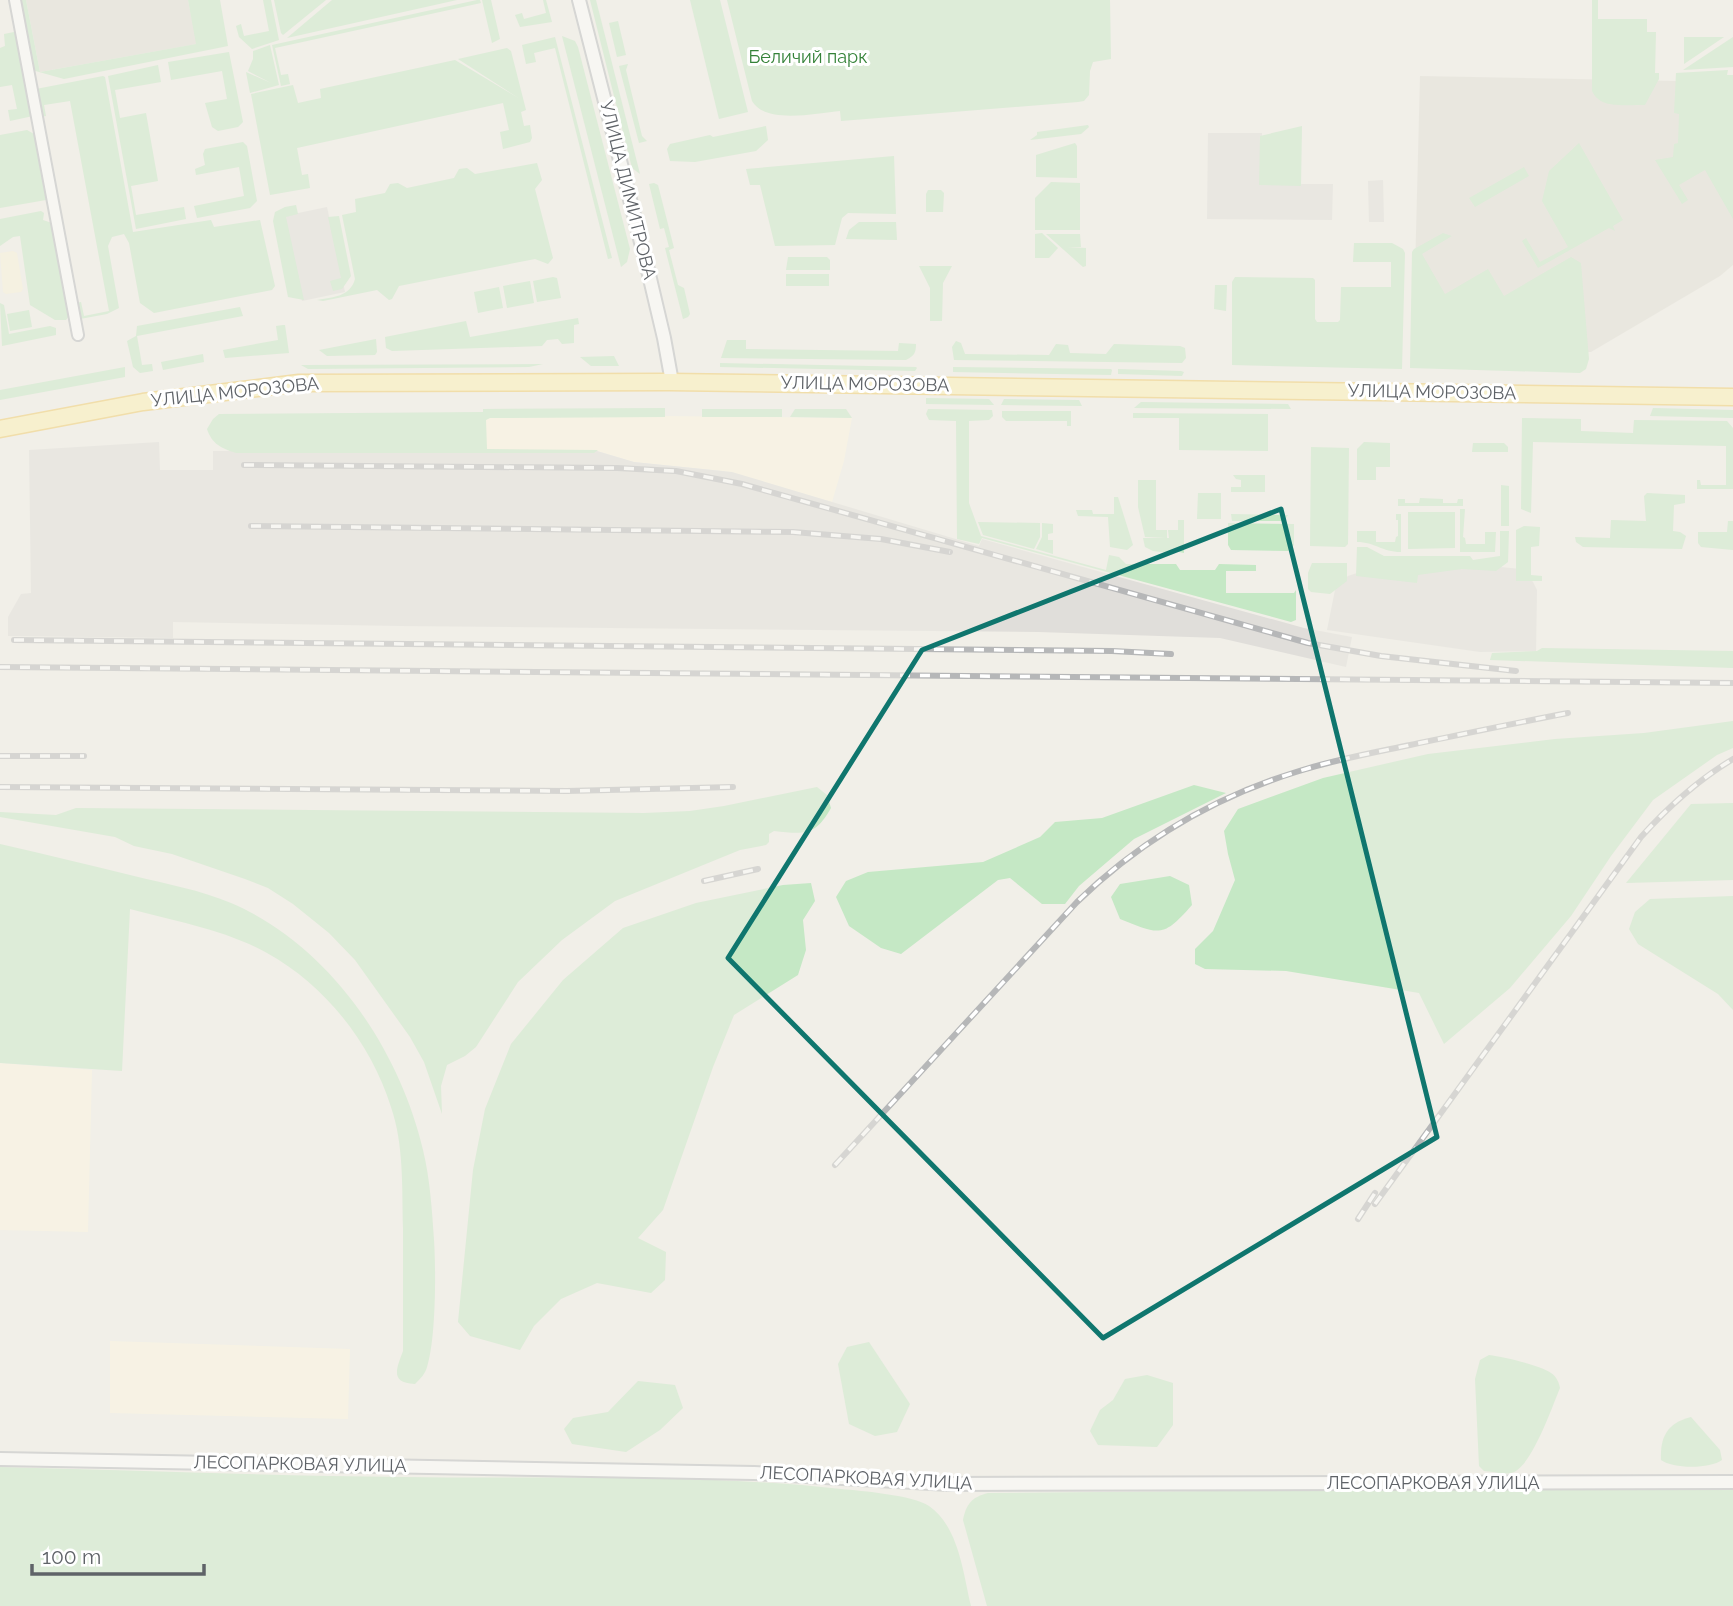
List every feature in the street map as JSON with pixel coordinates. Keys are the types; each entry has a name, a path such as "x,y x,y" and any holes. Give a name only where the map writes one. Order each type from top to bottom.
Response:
{"main road":[{"name":"УЛИЦА МОРОЗОВА","path":"0,429 143,402 224,390 299,383 672,382 1733,397"}],"street":[{"path":"15,0 78,335"},
{"name":"УЛИЦА ДИМИТРОВА","path":"579,0 650,278 672,382"},
{"name":"ЛЕСОПАРКОВАЯ УЛИЦА","path":"0,1459 754,1473 949,1483 1733,1482"}],"highlighted area":[{"path":"1281,509 1437,1137 1103,1338 728,958 922,650"}],"shaded area":[{"path":"26,0 188,0 197,44 40,72"},
{"path":"1420,76 1727,82 1733,189 1733,265 1720,276 1591,352 1413,351"},
{"path":"1208,133 1262,133 1261,184 1333,184 1332,220 1207,219"},
{"path":"1383,180 1384,222 1369,222 1368,181"},
{"path":"327,207 345,292 302,301 284,216"},
{"path":"484,416 852,418 844,461 832,502 723,471 634,462 597,451 483,451"},
{"path":"159,442 160,470 213,470 213,451 597,451 634,462 732,472 979,546 982,539 1304,628 1352,637 1346,667 1220,638 1038,632 173,622 173,638 8,636 8,617 21,594 31,593 29,450"},
{"path":"1459,563 1521,569 1533,582 1537,590 1536,651 1480,652 1327,630 1336,585 1348,576 1360,572"},
{"path":"0,1063 92,1070 88,1232 0,1230"},
{"path":"110,1341 350,1349 348,1419 110,1413"}],"green space":[{"path":"19,0 26,0 40,72 196,44 188,0 220,0 228,46 64,79 32,70"},
{"path":"263,0 271,0 279,40 252,49 239,37 236,26 241,24 244,36 269,31"},
{"path":"274,0 326,0 283,35"},
{"path":"332,0 457,0 287,38"},
{"path":"477,0 481,3 275,48 281,75 288,74 290,84 281,86 272,45"},
{"path":"482,0 491,0 500,39 492,43"},
{"path":"543,0 546,0 552,22 520,27 515,15 522,13 524,19 546,13"},
{"path":"590,0 596,0 640,174 632,168"},
{"path":"690,0 720,0 748,112 719,119"},
{"name":"Беличий парк","path":"727,0 1110,0 1111,59 1093,62 1089,95 1084,101 841,121 840,111 780,115 768,113 752,101"},
{"path":"1592,0 1598,0 1598,19 1647,19 1647,32 1656,32 1655,73 1659,73 1659,79 1645,105 1607,104 1592,91"},
{"path":"618,21 626,55 617,57 609,23"},
{"path":"14,32 33,116 10,121 8,110 17,109 12,85 0,87 0,48 5,46 4,34"},
{"path":"562,36 575,41 578,47 630,249 627,262 621,267"},
{"path":"555,37 612,258 608,259 555,48 534,53 536,62 526,64 522,45"},
{"path":"1684,37 1724,37 1684,64"},
{"path":"1733,37 1733,67 1683,70"},
{"path":"270,45 279,85 250,93 246,72 271,83 248,71 253,51"},
{"path":"507,48 511,51 526,110 521,112 524,126 530,125 530,142 503,149 500,132 509,130 503,103 297,148 302,175 308,174 310,188 270,195 251,94 293,85 298,103 321,98 320,89 455,60 520,99 458,59"},
{"path":"229,52 243,122 238,127 218,131 212,127 205,103 227,99 222,71 171,80 168,62"},
{"path":"628,64 626,70 642,136 647,141 639,143 619,66"},
{"path":"158,65 161,82 115,90 120,118 146,113 158,181 131,186 136,215 184,207 186,219 136,229 108,76"},
{"path":"1728,70 1727,75 1733,75 1733,219 1705,170 1679,185 1688,200 1682,204 1655,160 1673,157 1674,144 1678,143 1679,114 1674,113 1676,73"},
{"path":"103,76 133,232 211,220 214,227 260,220 275,286 272,290 154,313 140,303 129,243 124,234 112,237 108,246 119,308 107,314 80,319 76,303 81,302 84,316 109,311 70,101 44,105 46,116 41,117 36,89"},
{"path":"1088,125 1081,134 1030,140 1037,132"},
{"path":"766,126 768,140 756,151 695,162 670,161 667,149 670,144"},
{"path":"1302,126 1301,186 1259,185 1260,136"},
{"path":"27,130 34,134 46,200 0,208 0,135"},
{"path":"243,142 247,146 257,201 250,208 197,218 194,206 244,196 239,167 196,175 195,169 205,165 205,149"},
{"path":"1075,143 1077,178 1036,177 1036,155"},
{"path":"1579,143 1623,220 1613,226 1615,231 1609,228 1538,268 1522,241 1526,238 1540,262 1568,247 1542,201 1549,171"},
{"path":"894,156 896,214 848,213 842,218 835,245 775,246 760,185 750,185 746,169"},
{"path":"537,163 542,180 535,189 553,258 548,264 535,259 399,286 389,300 377,290 317,300 345,293 353,285 355,279 342,215 356,212 355,199 385,193 390,184 398,183 407,188 454,178 459,169 467,168 475,174"},
{"path":"1524,167 1529,176 1475,207 1469,198"},
{"path":"1051,182 1080,183 1080,230 1035,230 1035,198"},
{"path":"649,184 658,185 674,248 669,250 678,285 684,288 690,314 683,319 665,248 669,247 664,228 660,229"},
{"path":"928,190 941,190 944,193 943,212 926,212"},
{"path":"296,205 298,214 286,217 304,300 288,297 273,221 275,212"},
{"path":"41,211 44,213 43,220 52,223 69,316 66,320 55,320 30,305 20,236 13,237 0,246 0,219"},
{"path":"339,216 351,276 342,289 333,291 330,281 341,278 328,217"},
{"path":"859,222 896,222 897,240 846,239 849,230"},
{"path":"1042,233 1058,248 1049,258 1035,258 1035,234"},
{"path":"1443,233 1452,236 1422,254 1445,294 1488,269 1504,296 1571,257 1581,263 1589,359 1586,369 1580,373 1410,368 1412,252"},
{"path":"1046,234 1080,234 1081,247 1067,247 1086,248 1086,266 1083,267"},
{"path":"1354,243 1392,243 1405,253 1402,369 1232,365 1232,282 1235,277 1313,278 1315,319 1317,322 1338,322 1341,287 1391,287 1391,262 1353,262"},
{"path":"788,257 827,257 830,260 830,270 786,270"},
{"path":"919,266 952,266 943,283 942,321 930,321 930,288"},
{"path":"786,274 829,274 829,286 786,286"},
{"path":"557,278 561,298 537,302 533,281"},
{"path":"530,281 534,303 507,308 503,286"},
{"path":"1215,285 1227,285 1226,311 1214,309"},
{"path":"499,287 503,308 478,313 474,292"},
{"path":"0,303 4,305 9,334 50,326 56,328 56,335 2,346"},
{"path":"240,307 243,316 137,336 142,365 152,364 153,371 140,373 133,367 127,341 136,336 137,326"},
{"path":"29,310 32,327 10,331 7,314"},
{"path":"578,318 579,324 574,325 574,343 562,344 558,339 547,340 542,346 392,351 386,348 385,337 466,321 470,337"},
{"path":"285,325 289,353 225,358 223,350 278,340 276,326"},
{"path":"376,339 375,355 327,356 319,350"},
{"path":"727,340 746,340 746,349 898,351 899,343 916,344 916,350 906,360 721,358"},
{"path":"956,341 961,343 965,354 1049,355 1056,344 1068,345 1070,353 1106,354 1114,344 1180,346 1185,348 1186,358 1182,363 954,360 952,347"},
{"path":"203,354 204,362 163,370 161,362"},
{"path":"614,356 619,366 591,366 580,357"},
{"path":"720,363 917,368 915,371 720,367"},
{"path":"543,364 529,367 308,369 301,365"},
{"path":"125,367 125,377 0,400 0,390"},
{"path":"953,367 1112,370 1111,375 953,372"},
{"path":"1118,369 1184,372 1182,376 1118,374"},
{"path":"926,398 989,399 994,405 926,404"},
{"path":"1004,399 1079,400 1082,406 1001,405"},
{"path":"1141,402 1288,404 1291,409 1134,408"},
{"path":"665,408 665,417 486,420 487,449 598,450 594,453 236,453 218,445 207,429 219,414"},
{"path":"1653,408 1733,410 1733,418 1650,416"},
{"path":"702,409 782,409 782,417 702,417"},
{"path":"795,409 846,409 852,418 790,417"},
{"path":"928,409 992,410 993,416 989,420 969,421 969,503 981,536 1106,570 1109,555 1119,557 1126,564 1176,564 1180,570 1215,570 1219,564 1256,565 1256,571 1226,571 1226,593 1294,593 1296,590 1296,620 1291,622 982,538 979,544 957,539 956,421 929,420 926,414"},
{"path":"1002,411 1071,411 1071,426 1067,426 1067,421 1006,421 1002,417"},
{"path":"1133,413 1268,414 1268,451 1179,450 1179,418 1133,418"},
{"path":"1522,418 1581,419 1581,431 1633,433 1634,420 1727,421 1733,428 1733,489 1697,489 1697,480 1700,480 1701,485 1726,485 1726,446 1533,442 1531,513 1521,509"},
{"path":"1364,442 1390,443 1390,467 1376,467 1376,480 1357,480 1357,449"},
{"path":"1473,443 1504,443 1508,452 1472,452"},
{"path":"1311,447 1349,448 1348,544 1345,547 1310,546"},
{"path":"1233,475 1265,475 1265,492 1231,492 1231,487 1241,487 1241,480"},
{"path":"1138,480 1156,480 1156,530 1167,530 1169,538 1168,530 1178,530 1178,520 1184,520 1184,553 1153,551 1145,547 1143,538 1166,538 1145,537 1138,507"},
{"path":"1501,485 1509,486 1509,526 1501,526"},
{"path":"1198,493 1221,493 1221,519 1197,519"},
{"path":"1647,493 1685,495 1685,503 1674,505 1673,531 1686,536 1682,549 1583,547 1576,542 1575,537 1610,538 1611,520 1646,521 1644,496"},
{"path":"1114,497 1118,497 1133,545 1127,550 1110,547 1108,517 1078,516 1076,510 1092,510 1093,514 1114,514"},
{"path":"1420,498 1443,499 1443,503 1457,503 1458,499 1463,499 1463,506 1398,506 1398,499 1405,499 1405,503 1419,503"},
{"path":"1460,509 1465,509 1463,537 1466,544 1485,544 1485,532 1496,532 1495,552 1460,552"},
{"path":"1408,512 1455,512 1455,548 1408,549"},
{"path":"1231,514 1288,515 1284,521 1232,521"},
{"path":"1396,514 1401,514 1401,552 1357,542 1357,531 1376,531 1376,542 1395,542 1398,536"},
{"path":"1728,521 1733,521 1733,550 1701,547 1698,543 1698,532 1727,532"},
{"path":"978,522 1040,523 1040,537 1034,549 983,535"},
{"path":"1042,523 1053,524 1053,533 1048,534 1048,540 1053,540 1053,554 1036,549 1042,537"},
{"path":"1228,523 1294,524 1294,545 1288,551 1231,550 1228,545"},
{"path":"1524,526 1540,527 1539,546 1531,547 1531,575 1542,576 1542,581 1516,581 1516,530"},
{"path":"1500,531 1509,531 1508,562 1496,571 1462,569 1418,575 1417,583 1356,576 1357,547 1367,547 1384,556 1470,556 1473,560 1500,556"},
{"path":"1312,563 1347,563 1347,581 1330,594 1311,592 1308,589 1308,573"},
{"path":"1542,648 1733,651 1733,668 1490,660 1492,653 1537,651"},
{"path":"1733,721 1733,748 1717,755 1653,800 1571,916 1510,988 1444,1044 1419,993 1286,971 1205,969 1195,964 1195,949 1213,931 1235,880 1224,831 1238,809 1323,778 1428,754 1555,739 1644,733"},
{"path":"1194,785 1226,793 1134,839 1079,886 1065,904 1042,904 1010,878 998,880 901,954 881,948 849,926 836,897 846,881 868,872 983,862 1040,837 1055,822 1102,818"},
{"path":"817,787 827,795 831,808 814,829 801,833 774,831 769,834 769,842 766,845 740,850 615,901 562,940 518,982 476,1047 447,1065 441,1086 442,1114 424,1062 410,1037 355,960 329,933 293,904 268,888 245,879 172,854 134,846 115,837 0,817 0,812 56,815 76,808 644,813 724,806"},
{"path":"1733,803 1733,880 1626,883 1691,804"},
{"path":"0,844 207,894 231,903 266,921 299,945 355,1004 378,1038 397,1074 412,1112 427,1172 435,1253 434,1322 427,1367 415,1384 401,1381 397,1374 403,1351 402,1182 398,1136 382,1083 371,1060 343,1018 308,982 267,953 218,932 130,909 122,1071 0,1063"},
{"path":"1170,876 1189,885 1192,905 1174,923 1167,928 1153,930 1120,919 1111,897 1120,884"},
{"path":"811,883 815,901 803,920 806,950 798,975 734,1015 663,1210 638,1238 666,1252 665,1280 651,1293 597,1283 561,1299 534,1326 520,1350 470,1336 458,1322 473,1170 485,1109 511,1044 563,980 623,928 696,903 783,885"},
{"path":"1733,896 1733,1010 1718,994 1638,944 1629,929 1635,912 1650,899"},
{"path":"869,1342 910,1404 897,1432 875,1436 849,1424 838,1364 847,1347"},
{"path":"1489,1355 1546,1370 1555,1376 1560,1388 1526,1461 1519,1469 1505,1474 1484,1471 1479,1466 1475,1379 1480,1360"},
{"path":"1147,1375 1173,1383 1173,1425 1157,1447 1098,1445 1090,1431 1100,1410 1113,1400 1125,1379"},
{"path":"638,1381 675,1385 683,1408 660,1430 626,1452 572,1444 564,1429 573,1418 608,1412"},
{"path":"1691,1417 1720,1450 1722,1460 1692,1467 1661,1460 1662,1444 1667,1432 1676,1423"},
{"path":"0,1467 352,1476 676,1479 786,1484 886,1494 921,1502 939,1515 958,1552 971,1606 0,1606"},
{"path":"1733,1488 1733,1606 987,1606 963,1520 971,1502 988,1493"}],"sand":[{"path":"0,253 17,253 23,289 21,292 6,294 3,292"}],"railway":[{"path":"244,465 617,468 676,471 742,484 1308,643 1381,656 1516,671"},
{"path":"251,526 793,532 881,539 950,552"},
{"path":"14,640 1112,651 1171,654"},
{"path":"0,667 1733,683"},
{"path":"835,1165 1077,902 1126,860 1179,824 1235,795 1338,760 1568,713"},
{"path":"0,756 84,756"},
{"path":"1375,1204 1641,837 1684,795 1733,759"},
{"path":"0,787 567,791 733,787"},
{"path":"704,881 758,869"},
{"path":"1358,1219 1375,1193"}]}
